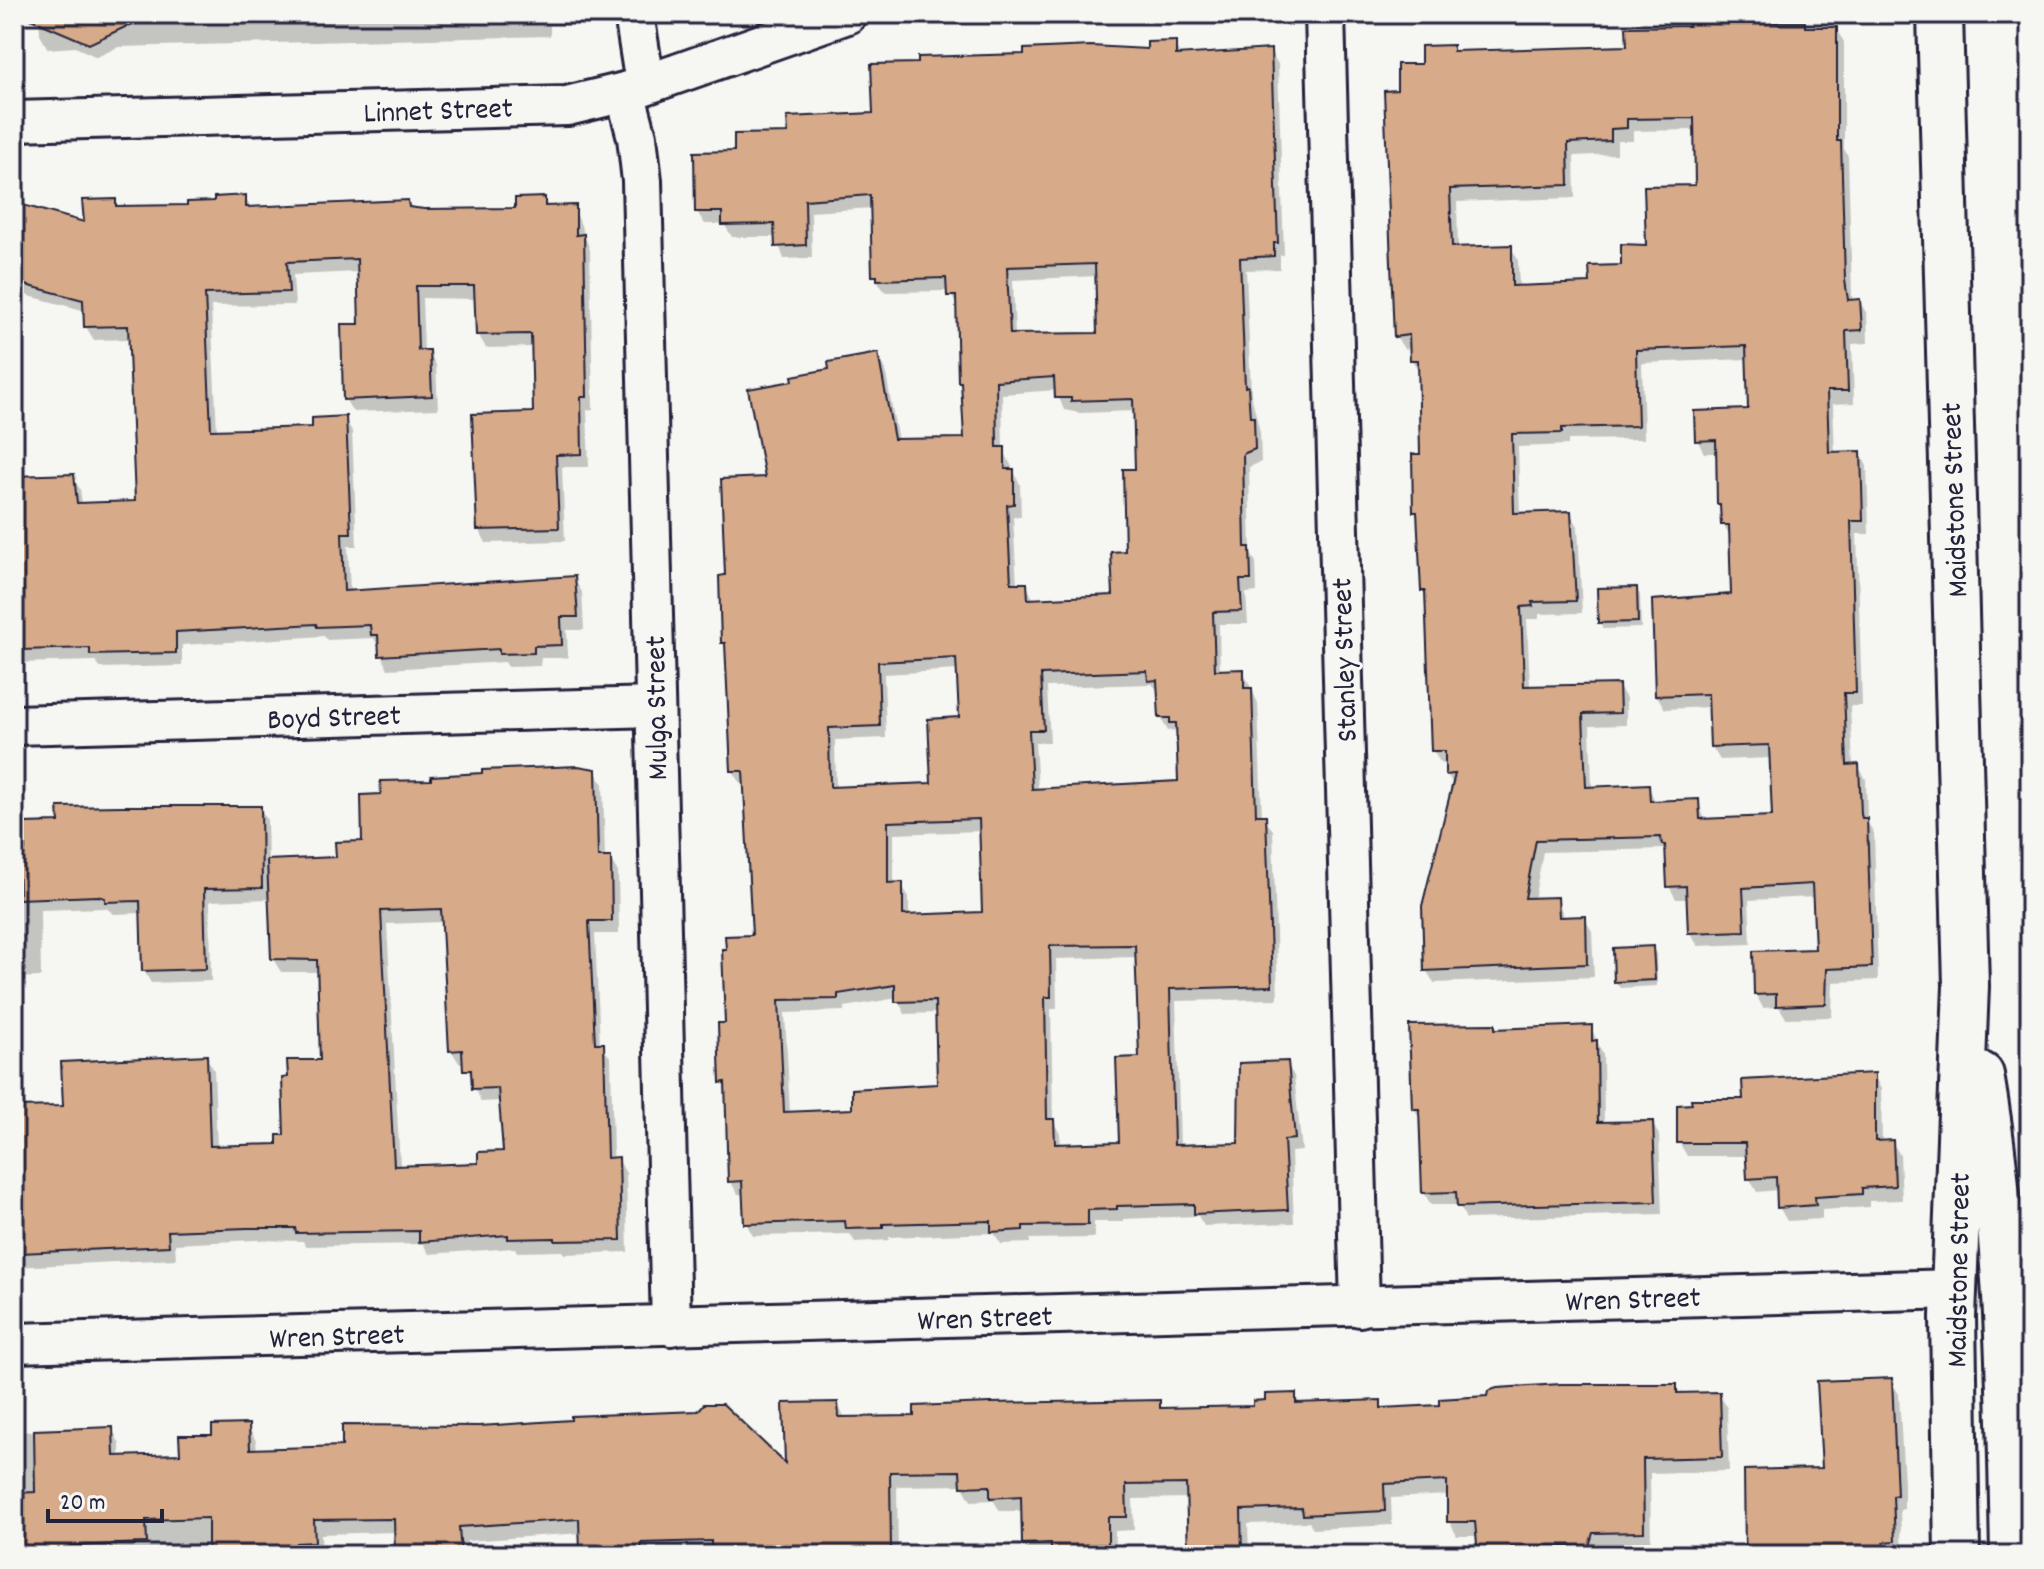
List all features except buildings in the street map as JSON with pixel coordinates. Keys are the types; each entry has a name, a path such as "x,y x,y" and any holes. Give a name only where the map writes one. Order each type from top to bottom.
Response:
{"main road":[{"name":"Maidstone Street","path":"1940,14 1966,986 1956,1289 1957,1555"},
{"name":"Maidstone Street","path":"1966,986 2017,1313 2013,1555"},
{"path":"1956,1289 2017,1313"}],"street":[{"name":"Mulga Street","path":"634,14 642,65 638,87 637,137 642,181 671,1326"},
{"name":"Linnet Street","path":"14,121 567,106 638,87 847,14"},
{"name":"Stanley Street","path":"1325,14 1360,1307"},
{"name":"Boyd Street","path":"14,725 655,707"},
{"name":"Wren Street","path":"14,1343 1956,1289"}]}
